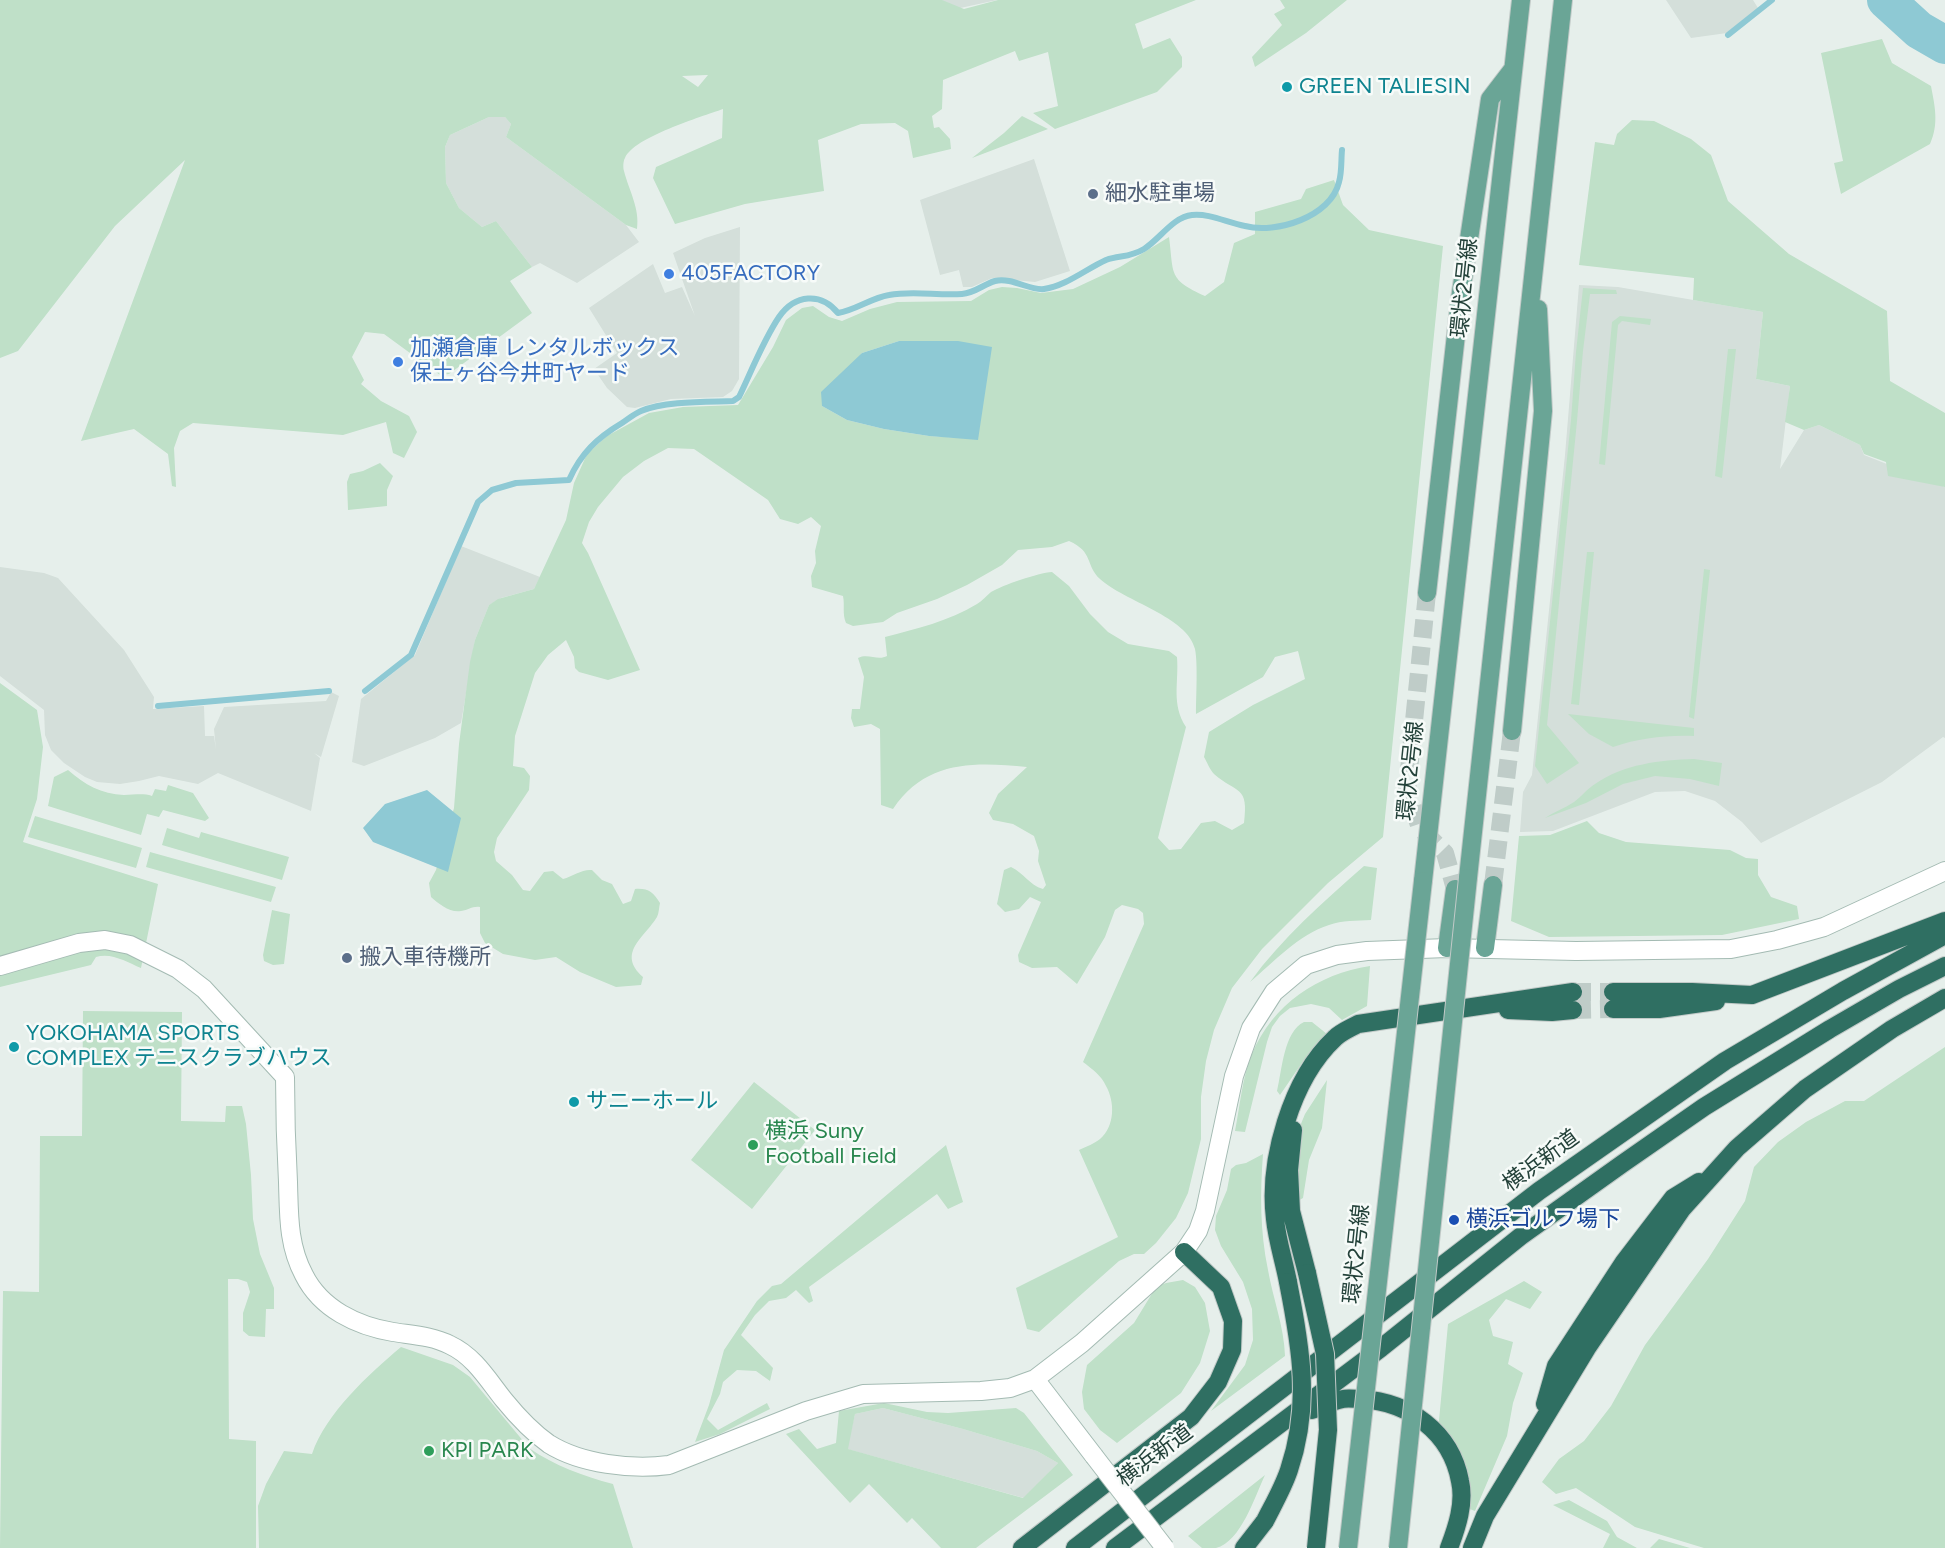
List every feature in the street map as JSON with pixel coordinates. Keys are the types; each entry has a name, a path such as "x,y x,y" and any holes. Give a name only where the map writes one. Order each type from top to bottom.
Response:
{"highway":[{"path":"1613,1001 1659,1009 1752,995 1945,921"},
{"name":"横浜新道","path":"1075,1548 1549,1184 1725,1061 1945,934"},
{"path":"1115,1548 1381,1348 1521,1236 1686,1120 1830,1029 1899,989 1945,966"},
{"path":"1472,1548 1485,1516 1587,1348 1682,1209 1737,1148 1805,1089 1892,1029 1945,998"},
{"path":"1244,1548 1266,1521 1289,1471 1302,1416 1303,1368 1275,1219 1276,1159 1286,1119 1306,1072 1335,1037 1358,1024 1461,1009 1573,1001"},
{"path":"1306,1072 1294,1119 1288,1170 1291,1211 1325,1354 1328,1430 1316,1548"},
{"path":"1022,1548 1191,1416 1218,1382 1232,1350 1233,1321 1221,1287 1184,1252"},
{"path":"1273,1429 1344,1398 1382,1401 1406,1410 1428,1425 1441,1438 1455,1461 1461,1483 1460,1513 1449,1548"}],"main road":[{"name":"環状2号線","path":"1348,1548 1521,0"},
{"path":"1398,1548 1461,884 1563,0"},
{"path":"1427,593 1460,299 1491,99 1514,67"},
{"path":"1512,731 1543,411 1536,248"},
{"path":"1447,948 1461,884"},
{"path":"1485,948 1493,885"}],"street":[{"path":"0,966 79,943 105,940 130,945 156,957 178,969 204,989 285,1077 291,1241 304,1277 316,1292 331,1307 347,1318 364,1325 439,1340 452,1345 474,1361 515,1415 550,1445 600,1462 648,1467 669,1465 806,1410 863,1394 981,1392 1010,1388 1035,1379 1082,1343 1184,1252 1198,1231 1205,1211 1234,1076 1251,1028 1274,992 1306,965 1337,955 1367,951 1447,948 1576,951 1731,949 1777,940 1824,927 1945,871"},
{"path":"1035,1379 1165,1548"}],"shaded area":[{"path":"942,0 997,0 942,12"},
{"path":"1666,0 1753,0 1758,8 1727,33 1691,38"},
{"path":"489,117 505,117 511,124 506,137 626,225 639,242 577,283 540,263 532,267 496,221 482,227 459,208 446,183 445,147 450,135"},
{"path":"1034,159 1070,271 1035,282 992,278 972,287 963,287 959,270 940,275 920,200"},
{"path":"740,227 739,379 732,391 723,397 671,399 635,408 627,407 607,388 594,369 617,353 589,308 653,264 665,293 682,287 695,316 673,253 705,238"},
{"path":"1579,285 1618,287 1763,312 1756,379 1790,386 1780,469 1804,430 1819,425 1860,445 1864,455 1945,487 1945,738 1943,737 1882,782 1761,843 1742,822 1715,801 1685,791 1655,792 1553,831 1520,832 1523,792 1532,775 1565,455"},
{"path":"461,546 540,577 534,589 501,598 489,605 475,640 461,723 435,738 364,766 352,762 361,699 415,655"},
{"path":"0,567 44,573 58,578 124,650 154,697 153,709 204,706 205,736 214,736 216,750 214,729 224,707 326,701 331,692 339,696 321,757 314,753 320,758 311,811 218,773 198,784 159,776 120,784 97,782 64,763 51,750 45,735 44,710 0,676"},
{"path":"883,1408 1037,1451 1058,1463 1024,1498 847,1449 855,1414"}],"green space":[{"path":"0,0 942,0 964,9 998,0 1196,0 1135,24 1143,49 1170,38 1182,57 1182,67 1157,92 1055,129 1033,113 1058,106 1048,52 1019,61 1015,51 943,80 942,109 932,116 934,128 939,127 950,139 951,149 913,158 908,131 895,123 861,124 818,140 824,191 745,204 675,224 653,178 656,167 722,138 723,109 654,135 631,150 625,158 624,170 636,207 637,229 626,225 506,137 511,124 505,117 489,117 450,135 445,147 446,183 459,208 482,227 496,221 532,267 510,281 532,313 449,374 440,375 384,334 365,332 352,357 364,380 361,384 381,401 409,416 417,432 404,458 393,453 386,422 343,435 193,423 180,431 174,448 176,487 172,486 168,454 134,429 81,441 185,160 115,226 18,351 0,358","holes":["708,75 698,87 682,76"]},
{"path":"1280,0 1347,0 1306,33 1255,67 1252,57 1282,25 1274,14 1285,8"},
{"path":"1882,39 1892,63 1931,86 1935,115 1933,137 1930,144 1841,194 1834,163 1843,161 1821,53"},
{"path":"1022,116 1048,129 972,158 1004,133"},
{"path":"1632,120 1654,121 1691,139 1711,155 1728,201 1789,254 1887,311 1890,381 1945,413 1945,487 1888,476 1886,462 1864,454 1860,445 1819,425 1804,430 1785,422 1790,386 1756,379 1763,312 1693,300 1694,278 1579,265 1595,142 1614,145 1617,134"},
{"path":"1334,180 1343,205 1369,230 1443,246 1383,837 1328,883 1262,949 1232,988 1214,1030 1206,1061 1201,1097 1201,1139 1188,1193 1176,1218 1144,1254 1134,1254 1119,1261 1039,1332 1027,1329 1016,1288 1118,1237 1079,1150 1096,1142 1105,1134 1112,1114 1111,1099 1104,1082 1083,1062 1144,924 1143,913 1138,909 1122,905 1115,910 1105,937 1077,984 1057,967 1032,968 1019,962 1018,955 1041,902 1030,897 1019,909 1005,912 997,904 1004,870 1011,867 1038,887 1043,889 1046,885 1038,861 1039,851 1034,836 1013,824 993,820 989,813 998,794 1027,767 970,765 952,768 920,781 893,809 881,805 880,729 871,724 854,727 851,718 852,709 860,709 864,677 858,658 887,656 885,637 944,620 977,604 996,589 1052,572 1069,586 1090,614 1108,632 1128,644 1169,651 1177,657 1177,702 1186,727 1158,838 1169,850 1181,849 1201,823 1215,821 1232,830 1244,823 1243,796 1214,774 1204,757 1209,732 1253,705 1305,679 1298,651 1275,657 1263,677 1196,714 1196,655 1190,638 1168,619 1100,579 1092,569 1086,554 1069,541 1052,547 1018,550 1002,565 937,599 897,613 883,622 853,626 846,623 843,596 812,587 811,576 816,563 815,551 821,526 811,517 798,524 780,519 768,500 694,449 668,448 644,461 623,477 598,507 589,522 582,543 640,670 608,680 579,672 575,668 574,657 566,640 548,655 535,673 515,736 513,766 524,768 530,776 529,790 497,838 494,852 496,861 512,875 523,890 530,891 544,872 553,871 563,879 592,870 602,880 612,884 623,904 631,901 635,889 650,891 655,896 660,903 658,915 640,938 632,953 635,968 643,977 641,985 616,987 580,972 556,957 535,960 503,954 485,943 480,933 480,907 453,911 431,897 429,883 436,870 454,808 459,744 475,640 489,605 498,599 534,589 566,520 574,483 587,454 607,436 649,413 683,407 738,405 773,347 786,320 802,308 813,306 829,317 842,321 870,309 897,302 971,301 989,290 1002,287 1041,293 1073,289 1120,267 1169,237 1175,274 1184,285 1205,296 1224,282 1234,243 1255,234 1255,212 1301,199 1306,189","holes":["899,341 978,439 929,436 884,429 847,420 822,406 862,353"]},
{"path":"1583,288 1616,290 1617,294 1590,294 1547,725 1579,763 1547,784 1535,766"},
{"path":"1620,316 1651,319 1650,325 1622,321 1618,325 1605,465 1599,464 1612,322"},
{"path":"1728,349 1736,349 1722,478 1715,476"},
{"path":"380,463 393,476 387,490 387,506 348,510 347,482 350,474"},
{"path":"1587,552 1594,552 1579,705 1571,704"},
{"path":"1704,569 1710,570 1694,719 1689,717"},
{"path":"0,683 37,710 43,747 37,799 23,842 158,884 141,968 119,958 102,956 96,957 91,965 0,987"},
{"path":"1568,714 1694,728 1694,736 1653,738 1613,747 1589,734"},
{"path":"1694,759 1722,763 1719,786 1690,779 1655,776 1623,784 1586,803 1545,818 1574,802 1606,777 1618,772 1643,764"},
{"path":"68,770 94,788 108,793 152,796 155,789 166,791 168,785 193,793 209,818 205,821 163,810 159,817 147,814 141,835 48,806 54,777"},
{"path":"35,816 142,848 136,868 28,837"},
{"path":"1587,821 1599,833 1626,842 1730,850 1746,858 1758,859 1758,875 1771,897 1797,906 1799,919 1722,935 1549,937 1511,921 1519,836 1550,835"},
{"path":"167,828 199,838 201,832 289,857 282,880 162,845"},
{"path":"150,852 276,887 271,902 146,867"},
{"path":"1364,866 1377,868 1371,920 1339,922 1318,929 1287,949 1250,982 1289,935"},
{"path":"272,910 290,914 284,964 273,965 264,961 263,955"},
{"path":"1370,966 1367,1006 1342,1020 1329,1008 1311,1004 1290,1008 1280,1016 1272,1027 1267,1042 1245,1132 1235,1131 1252,1054 1272,1020 1299,994 1315,984 1351,970"},
{"path":"83,1011 182,1012 181,1121 225,1122 226,1106 242,1106 251,1175 253,1219 260,1254 274,1288 274,1309 266,1309 265,1337 249,1336 243,1331 243,1313 250,1292 247,1282 228,1279 229,1439 256,1441 256,1548 0,1548 3,1291 39,1292 40,1136 82,1136"},
{"path":"1304,1022 1312,1022 1327,1034 1304,1060 1280,1095 1277,1091 1288,1042 1297,1027"},
{"path":"1945,1047 1945,1548 1704,1548 1635,1527 1576,1488 1556,1494 1542,1482 1559,1459 1584,1441 1611,1406 1645,1345 1708,1259 1745,1201 1754,1167 1778,1142 1806,1122 1845,1101 1864,1101"},
{"path":"1327,1080 1322,1128 1309,1160 1303,1198 1296,1202 1296,1136 1305,1114"},
{"name":"横浜 Suny Football Field","path":"754,1082 815,1130 752,1209 691,1160"},
{"path":"946,1145 963,1202 948,1209 937,1194 809,1287 813,1301 809,1303 796,1290 786,1298 769,1301 755,1315 741,1335 773,1368 770,1381 756,1371 737,1370 723,1382 720,1394 707,1419 718,1430 767,1403 770,1409 720,1434 695,1442 709,1405 724,1350 757,1301 772,1286 781,1284"},
{"path":"1263,1154 1261,1198 1263,1241 1283,1334 1285,1356 1211,1411 1245,1365 1253,1340 1252,1309 1243,1282 1221,1246 1215,1230 1216,1216 1227,1190 1231,1169"},
{"path":"1183,1280 1195,1287 1205,1303 1210,1331 1200,1363 1181,1393 1117,1443 1100,1430 1084,1409 1082,1392 1087,1365 1134,1323 1156,1287"},
{"path":"1524,1281 1542,1292 1530,1309 1506,1299 1489,1320 1493,1336 1513,1342 1508,1364 1523,1373 1513,1403 1507,1436 1475,1511 1467,1508 1438,1431 1448,1324"},
{"name":"KPI PARK","path":"401,1347 453,1365 470,1377 529,1448 570,1470 613,1484 633,1548 259,1548 258,1506 266,1484 284,1451 312,1454 327,1424 349,1396"},
{"path":"884,1403 927,1412 948,1413 1016,1408 1024,1413 1073,1475 976,1548 941,1548 912,1518 907,1523 869,1484 850,1503 786,1434 799,1429 817,1449 836,1443 839,1411","holes":["883,1408 1037,1451 1058,1463 1023,1498 848,1449 855,1414"]},
{"path":"1265,1475 1240,1528 1225,1544 1216,1548 1202,1548 1188,1536"},
{"path":"1569,1500 1607,1521 1617,1537 1637,1548 1603,1548 1610,1534 1553,1505"},
{"path":"1659,1539 1690,1548 1650,1548"}],"water":[{"path":"899,341 958,341 992,347 978,440 884,429 847,420 822,406 821,392 862,353"},
{"path":"427,790 461,818 448,872 373,842 363,828 385,804"}],"waterway":[{"path":"1728,35 1772,0"},
{"path":"1886,0 1919,30 1945,45"},
{"path":"365,691 411,655 478,502 492,490 516,483 569,480 591,447 605,434 641,411 674,404 733,401 739,397 773,326 785,309 800,300 816,299 831,306 838,313 889,295 962,294 1001,280 1044,289 1068,281 1106,260 1139,252 1173,224 1192,215 1205,215 1258,228 1286,225 1314,213 1334,194 1340,178 1342,150"},
{"path":"158,706 329,691"}],"tunnel":[{"path":"1427,593 1407,790 1420,828 1445,853 1455,889"},
{"path":"1493,885 1512,731"},
{"path":"1573,992 1613,992"},
{"path":"1573,1010 1613,1009"}],"place":[{"name":"GREEN TALIESIN","path":"1287,87"},
{"name":"細水駐車場","path":"1093,194"},
{"name":"405FACTORY","path":"669,274"},
{"name":"加瀬倉庫 レンタルボックス 保土ヶ谷今井町ヤード","path":"398,362"},
{"name":"搬入車待機所","path":"347,958"},
{"name":"YOKOHAMA SPORTS COMPLEX テニスクラブハウス","path":"14,1047"},
{"name":"サニーホール","path":"574,1102"},
{"name":"横浜 Suny Football Field","path":"753,1145"},
{"name":"横浜ゴルフ場下","path":"1454,1220"},
{"name":"KPI PARK","path":"429,1451"}]}
